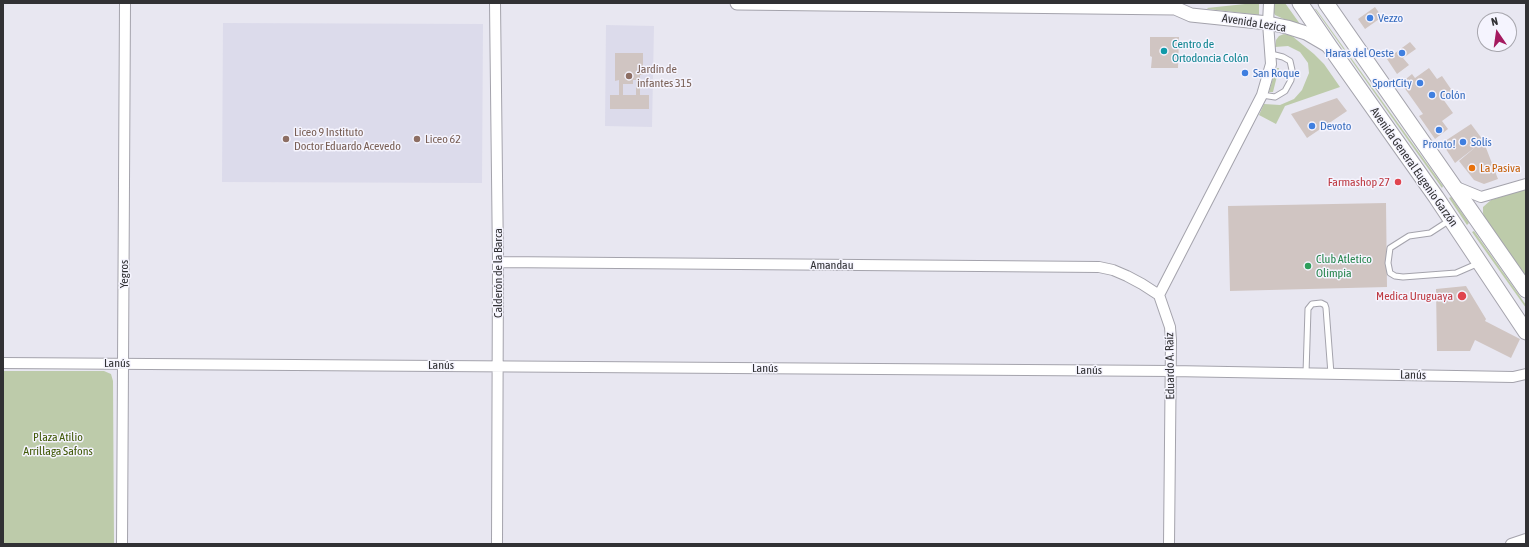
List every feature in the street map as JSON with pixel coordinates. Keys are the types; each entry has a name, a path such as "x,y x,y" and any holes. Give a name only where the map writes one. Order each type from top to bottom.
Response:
{"main road":[{"name":"Avenida General Eugenio Garzón","path":"1300,3 1451,220 1526,332"},
{"name":"Avenida General Eugenio Garzón","path":"1326,3 1526,290"},
{"path":"1489,278 1502,280 1526,314"}],"street":[{"name":"Yegros","path":"122,544 125,3"},
{"name":"Calderón de la Barca","path":"495,3 498,262 497,544"},
{"name":"Avenida Lezica","path":"736,3 1180,5 1191,15 1268,23 1287,27 1306,34 1330,47"},
{"path":"1159,295 1262,95 1271,64 1268,23 1269,3"},
{"path":"1453,186 1482,197 1526,184"},
{"name":"Amandau","path":"498,262 1099,267 1113,270 1128,276 1159,295"},
{"name":"Eduardo A. Raíz","path":"1159,295 1170,327 1171,340 1169,544"},
{"name":"Lanús","path":"3,363 1171,371 1513,377 1526,374"},
{"path":"1511,544 1526,539"}],"lane":[{"path":"1262,95 1275,97 1285,91 1291,80 1292,70 1290,61 1283,57 1271,54"},
{"path":"1451,220 1430,233 1409,236 1390,248 1388,255 1390,273 1395,276 1403,277 1456,273 1480,263"},
{"path":"1306,373 1308,309 1312,304 1321,303 1325,305 1326,308 1331,374"}],"shaded area":[{"path":"223,23 483,24 482,183 222,182"},
{"name":"Jardín de infantes 315","path":"606,25 654,26 652,127 605,126"}],"green space":[{"path":"1274,3 1285,3 1300,24 1299,26 1275,15 1273,11"},
{"path":"1259,4 1259,15 1207,8"},
{"path":"1315,9 1443,186 1442,188"},
{"path":"1284,34 1292,36 1314,54 1324,64 1340,87 1285,106 1276,124 1259,115 1264,104 1280,105 1294,99 1302,90 1309,73 1308,63 1300,52 1288,46 1275,47 1276,40 1279,36"},
{"path":"1276,68 1279,68 1273,92 1269,92"},
{"path":"1526,189 1526,278 1485,219 1483,207 1491,200"},
{"path":"1451,197 1469,223 1467,225 1449,198"},
{"path":"1474,231 1526,305 1526,308 1472,232"},
{"name":"Plaza Atilio Arrillaga Safons","path":"3,371 104,371 111,374 113,381 114,544 3,544"}],"building":[{"name":"Vezzo","path":"1375,7 1382,17 1365,29 1358,19"},
{"name":"Centro de Ortodoncia Colón","path":"1150,37 1179,37 1178,68 1151,68 1152,57 1150,56"},
{"name":"Haras del Oeste","path":"1410,42 1416,49 1403,58 1409,65 1397,74 1387,59"},
{"path":"615,53 643,53 643,75 640,75 640,95 649,95 649,109 610,109 610,95 619,95 619,80 615,81","holes":["633,80 636,80 636,95 623,95 623,84 633,84"]},
{"path":"1429,68 1437,79 1442,76 1453,92 1443,99 1453,113 1442,121 1448,129 1435,139 1419,116 1423,114 1401,83 1412,74 1415,78"},
{"name":"Devoto","path":"1337,98 1347,111 1307,138 1291,114"},
{"path":"1471,124 1483,140 1498,179 1484,184 1474,180 1459,161 1478,145 1455,163 1442,143"},
{"name":"Club Atletico Olimpia","path":"1386,203 1387,287 1230,291 1228,206"},
{"path":"1466,286 1486,319 1485,321 1520,339 1511,358 1475,340 1470,351 1437,351 1436,289"}],"place":[{"name":"Vezzo","path":"1370,18"},
{"name":"Centro de Ortodoncia Colón","path":"1164,51"},
{"name":"Haras del Oeste","path":"1402,53"},
{"name":"San Roque","path":"1245,73"},
{"name":"Jardín de infantes 315","path":"629,76"},
{"name":"SportCity","path":"1420,83"},
{"name":"Colón","path":"1432,95"},
{"name":"Devoto","path":"1312,126"},
{"name":"Pronto!","path":"1439,130"},
{"name":"Liceo 9 Instituto Doctor Eduardo Acevedo","path":"286,139"},
{"name":"Liceo 62","path":"417,139"},
{"name":"Solís","path":"1463,142"},
{"name":"La Pasiva","path":"1472,168"},
{"name":"Farmashop 27","path":"1398,182"},
{"name":"Club Atletico Olimpia","path":"1308,266"},
{"name":"Medica Uruguaya","path":"1462,296"}]}
